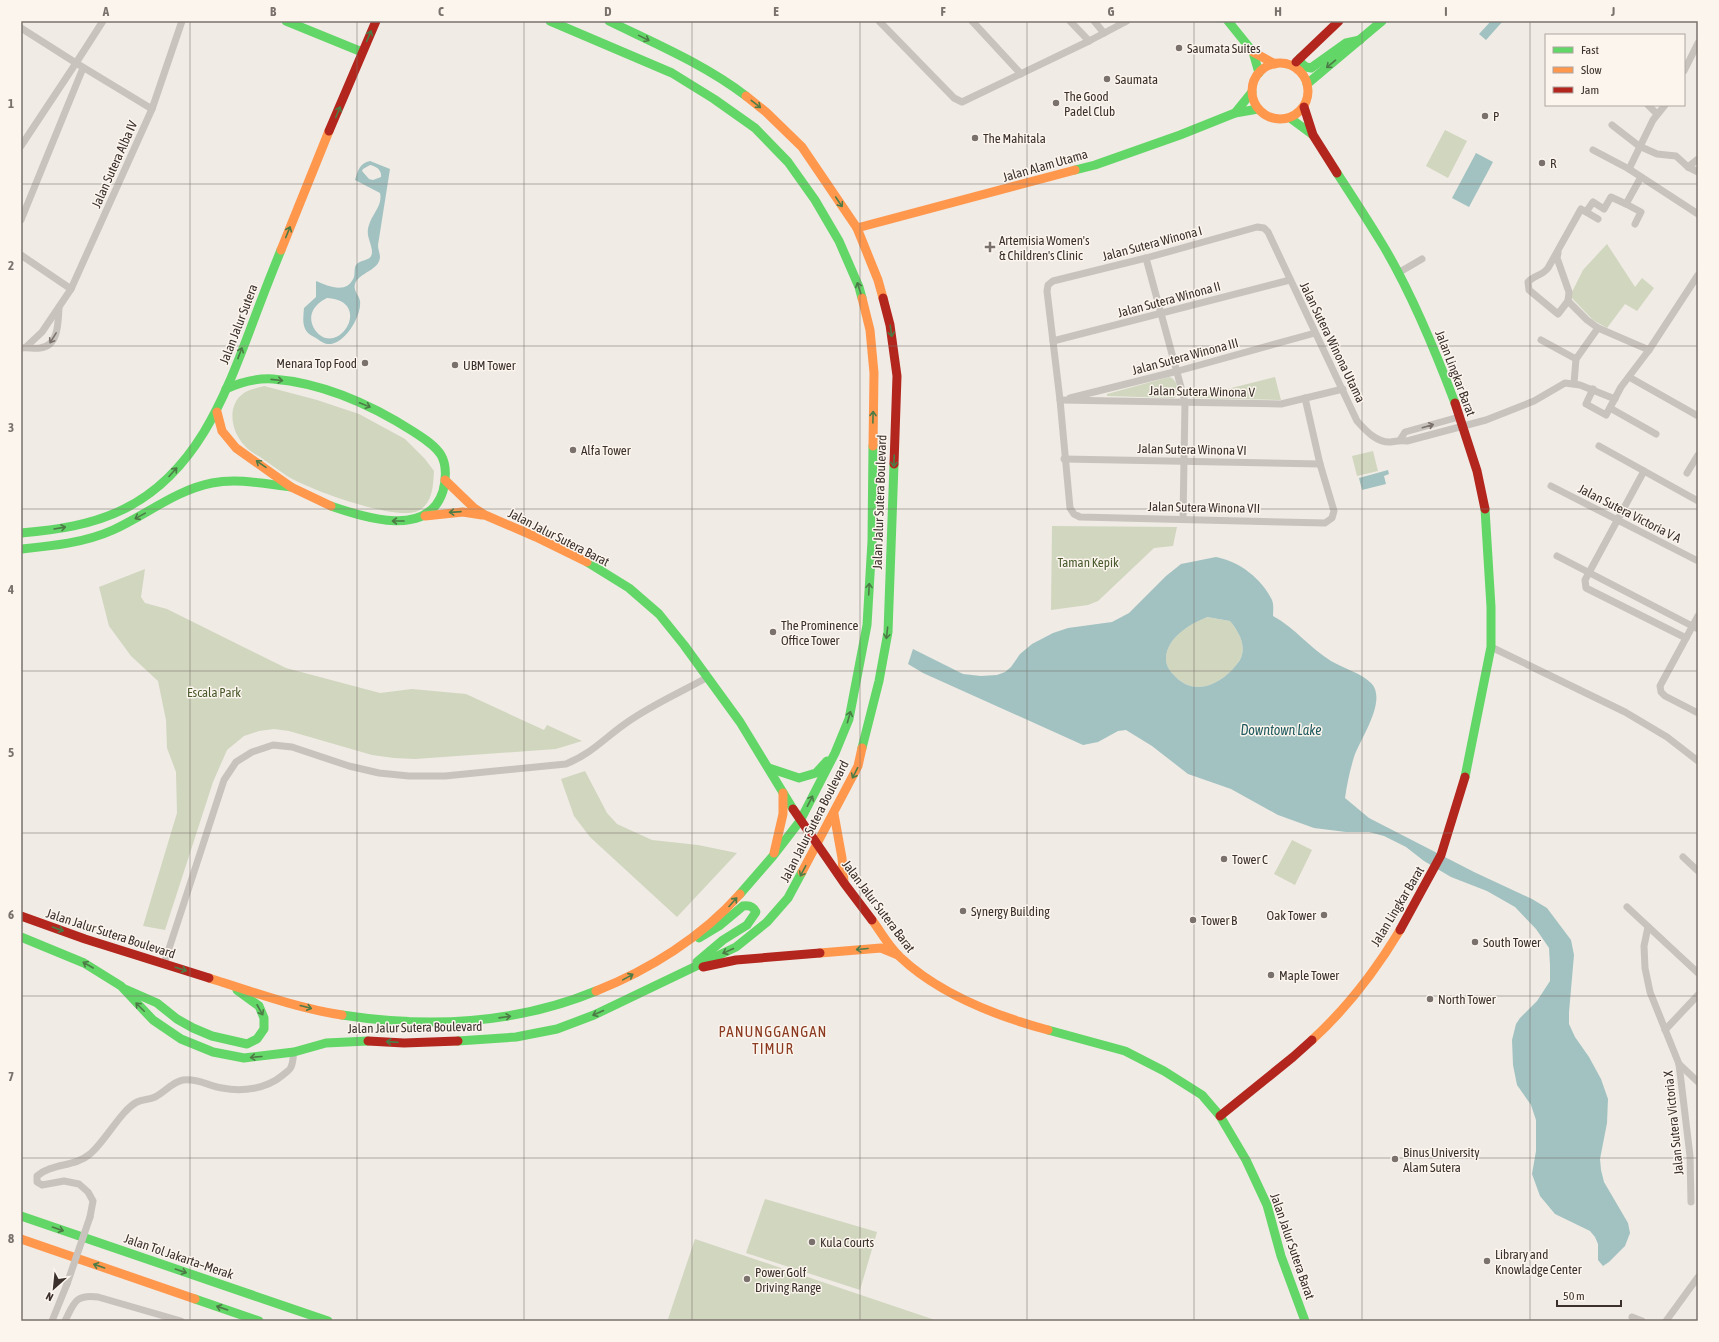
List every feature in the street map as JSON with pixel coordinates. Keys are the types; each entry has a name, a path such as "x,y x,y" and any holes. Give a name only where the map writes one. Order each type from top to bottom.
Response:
{"main road":[{"path":"286,21 362,52"},
{"name":"Jalan Jalur Sutera","path":"21,534 42,532 99,521 142,499 161,484 173,473 194,446 217,412 362,52 376,21"},
{"name":"Jalan Jalur Sutera Boulevard","path":"21,916 85,939 231,985 327,1013 360,1018 436,1022 480,1020 551,1008 580,998 614,984 675,950 724,912 773,856 800,820 835,753 849,719 859,675 867,625 872,541 874,373 870,330 859,287 839,241 815,200 788,162 755,128 714,99 672,73 550,21"},
{"name":"Jalan Jalur Sutera Boulevard","path":"21,937 84,963 120,986 153,1020 181,1039 213,1052 244,1058 294,1052 326,1043 360,1040 404,1043 459,1042 516,1037 557,1029 594,1015 736,947 767,922 788,898 834,814 858,766 880,681 888,632 897,376 890,325 878,280 857,228 802,147 766,112 726,80 697,64 609,21"},
{"path":"1228,21 1253,52 1275,64"},
{"path":"1292,66 1339,21"},
{"path":"1307,84 1382,21"},
{"path":"1300,58 1301,63 1306,67 1311,68 1346,43 1361,39"},
{"path":"1253,52 1259,73"},
{"path":"1275,64 1292,66 1302,73 1307,84 1307,100 1304,107 1290,118 1278,120 1267,116 1258,109 1254,101 1252,92 1254,82 1259,73 1266,67 1275,64"},
{"name":"Jalan Alam Utama","path":"1235,113 1252,92"},
{"name":"Jalan Lingkar Barat","path":"1220,1116 1293,1057 1318,1034 1356,992 1390,945 1413,908 1441,855 1464,782 1491,647 1490,585 1486,516 1477,471 1461,421 1437,355 1398,273 1382,243 1313,134 1304,107"},
{"name":"Jalan Alam Utama","path":"857,228 984,196 1095,165 1180,135 1235,113 1258,109"},
{"name":"Jalan Lingkar Barat","path":"1290,118 1313,134"},
{"path":"226,389 243,382 265,379 286,381 328,391 375,409 402,425 432,445 440,454 443,462 444,480 441,496 434,508 424,516"},
{"path":"217,412 222,431 234,446 292,487"},
{"path":"21,549 55,546 96,537 200,486 237,480 292,487"},
{"name":"Jalan Jalur Sutera Barat","path":"444,480 474,508 485,515 536,537 578,558 629,588 659,614 708,677 740,722 770,768 783,793 800,820 844,883 899,956 927,980 980,1007 1012,1021 1119,1050 1139,1058 1164,1071 1202,1095 1220,1116 1246,1160 1267,1205 1281,1256 1305,1321"},
{"name":"Jalan Jalur Sutera Barat","path":"292,487 333,506 383,520 397,522 407,521 424,516 463,512 485,515"},
{"path":"770,768 799,778 816,773 835,753"},
{"path":"773,856 783,814 783,793"},
{"path":"834,814 842,858 844,883"},
{"path":"675,950 719,926 743,906 748,905 754,908 756,912 747,925 723,940 687,970"},
{"path":"687,970 736,960 881,948 899,956"},
{"path":"120,986 157,1003 177,1019 193,1028 212,1036 247,1044 257,1039 264,1029 264,1018 259,1006 231,985"},
{"name":"Jalan Tol Jakarta–Merak","path":"21,1216 328,1321"},
{"path":"21,1239 259,1321"}],"street":[{"path":"21,146 103,21"},
{"path":"152,108 182,21"},
{"path":"879,21 958,101 967,101 1127,21"},
{"path":"972,21 1021,74"},
{"path":"1070,21 1088,41"},
{"path":"1094,21 1104,33"},
{"name":"Jalan Sutera Alba IV","path":"21,28 84,68 152,108 71,288 59,308 36,339 24,348"},
{"path":"1685,69 1698,43"},
{"path":"21,220 84,68"},
{"path":"1649,106 1657,114"},
{"path":"1629,169 1653,120 1664,106"},
{"path":"1612,125 1639,146 1657,154 1676,156 1688,167 1698,172"},
{"path":"1593,150 1629,169 1698,214"},
{"path":"1688,167 1698,159"},
{"path":"1626,204 1641,177"},
{"path":"1586,212 1593,202 1604,209 1611,196 1641,212 1635,224"},
{"path":"1559,251 1558,258 1569,292 1568,301 1558,314 1529,290 1528,282 1532,278 1546,272 1581,209 1598,220"},
{"name":"Jalan Sutera Winona I","path":"1053,341 1047,291 1048,285 1053,281 1146,258 1257,227 1264,228"},
{"name":"Jalan Sutera Winona Utama","path":"1264,228 1268,232 1357,421 1368,434 1390,442 1400,440 1405,432 1461,421 1486,420 1534,402 1565,382 1574,383"},
{"path":"21,255 71,288"},
{"path":"1146,258 1178,371 1185,402 1183,519"},
{"path":"1398,273 1422,259"},
{"path":"1593,389 1586,404 1606,415 1621,387 1649,350 1698,275"},
{"name":"Jalan Sutera Winona II","path":"1053,341 1290,280"},
{"path":"1568,301 1587,320 1598,328 1649,350"},
{"name":"Jalan Sutera Alba IV","path":"24,348 41,348 53,340 58,327 59,308"},
{"path":"1598,328 1576,359 1574,383 1593,389 1615,399"},
{"name":"Jalan Sutera Winona III","path":"1060,400 1178,371 1315,332"},
{"path":"1541,340 1576,359"},
{"path":"1053,341 1060,400 1064,459"},
{"path":"1629,377 1698,416"},
{"name":"Jalan Sutera Winona V","path":"1060,400 1281,404 1343,389"},
{"path":"1305,398 1320,464"},
{"path":"1610,408 1656,434"},
{"path":"1599,446 1698,501"},
{"path":"1688,473 1698,455"},
{"name":"Jalan Sutera Winona VI","path":"1064,459 1320,464"},
{"name":"Jalan Sutera Winona VII","path":"1064,459 1070,508 1074,514 1080,517 1325,522 1332,518 1334,512 1320,464"},
{"path":"1644,471 1585,580 1586,588 1686,638"},
{"name":"Jalan Sutera Victoria V A","path":"1551,486 1698,561"},
{"path":"1557,556 1695,628"},
{"path":"1698,616 1695,628 1686,638 1660,686 1661,692 1665,696 1698,713"},
{"path":"1491,647 1625,712 1667,737 1698,762"},
{"path":"164,964 224,780 236,762 252,752 273,745 292,747 349,766 379,773 409,776 446,776 566,764 580,758 598,746 632,719 708,677"},
{"path":"1683,857 1698,871"},
{"path":"1627,907 1698,973"},
{"name":"Jalan Sutera Victoria X","path":"1648,927 1644,946 1645,968 1650,992 1678,1064 1690,1156 1691,1202"},
{"path":"1665,1030 1698,995"},
{"path":"52,1321 67,1284 90,1217 93,1201 88,1192 79,1184 64,1180 42,1185 37,1182 38,1176 42,1172 79,1161 90,1154 125,1113 137,1102 154,1097 171,1085 184,1080 198,1081 221,1088 241,1090 260,1088 276,1081 291,1068 294,1052"},
{"path":"1678,1064 1698,1082"},
{"path":"1666,1321 1698,1277"},
{"path":"65,1321 74,1302 80,1297 88,1296 98,1297 181,1321"},
{"path":"1632,1316 1642,1321"}],"green space":[{"path":"1445,130 1467,141 1448,178 1426,166"},
{"path":"1607,244 1635,287 1642,278 1654,288 1637,311 1625,304 1607,328 1593,320 1570,296 1583,270"},
{"path":"1169,377 1173,379 1177,387 1178,393 1174,398 1107,396 1107,394"},
{"path":"1275,377 1281,400 1192,398"},
{"path":"264,386 317,400 359,414 405,439 425,459 434,471 429,500 421,509 415,512 403,513 350,502 298,482 250,451 236,434 232,419 233,411 238,398 244,393"},
{"path":"1373,451 1378,471 1357,476 1352,456"},
{"name":"Taman Kepik","path":"1052,526 1177,527 1173,546 1154,548 1098,601 1088,605 1051,610"},
{"name":"Escala Park","path":"145,569 141,597 145,603 167,609 286,668 380,693 412,689 466,694 544,730 547,725 582,741 556,749 415,759 372,755 289,731 274,729 259,731 244,736 227,750 213,782 165,930 143,926 177,813 176,772 167,748 166,720 158,681 131,656 109,626 99,587"},
{"path":"1206,617 1230,621 1240,636 1242,642 1243,647 1241,659 1223,678 1215,683 1198,687 1189,686 1181,681 1169,669 1166,661 1167,651 1174,638 1186,628"},
{"path":"585,771 607,813 617,824 652,840 698,845 737,853 677,917 590,837 574,816 561,779"},
{"path":"1292,840 1312,850 1295,885 1274,874"},
{"name":"Kula Courts","path":"765,1199 877,1232 860,1290 746,1253"},
{"name":"Power Golf Driving Range","path":"695,1239 938,1321 674,1321 668,1319"}],"water":[{"path":"1491,21 1503,21 1486,40 1479,34"},
{"path":"1476,153 1493,162 1469,207 1452,198"},
{"path":"370,161 390,169 378,245 380,257 379,262 373,269 360,277 355,284 355,289 360,301 360,307 351,329 340,340 327,344 307,332 303,317 304,308 316,297 316,281 337,288 347,286 351,283 354,277 356,265 368,259 371,255 372,249 368,236 368,229 381,197 380,193 355,180 360,168","holes":["370,165 374,166 381,172 381,177 373,180 369,179 362,171","327,298 341,301 348,308 350,317 347,326 341,334 333,338 324,337 315,330 311,320 311,315 315,307"]},
{"path":"1388,470 1389,474 1384,476 1386,484 1362,490 1359,478"},
{"name":"Downtown Lake","path":"1216,557 1233,562 1249,572 1268,592 1273,602 1273,616 1288,626 1323,656 1362,676 1371,683 1375,690 1375,709 1354,757 1345,798 1369,818 1474,872 1532,899 1547,908 1571,940 1574,955 1569,1024 1575,1037 1589,1057 1601,1079 1608,1099 1607,1123 1600,1159 1601,1170 1604,1182 1628,1223 1630,1233 1625,1246 1603,1266 1598,1260 1598,1244 1595,1237 1590,1231 1555,1214 1540,1196 1532,1174 1536,1151 1536,1120 1531,1105 1517,1085 1513,1065 1512,1040 1516,1024 1537,1001 1550,981 1549,948 1536,929 1515,907 1487,891 1451,877 1424,861 1406,847 1384,836 1369,832 1346,832 1314,828 1278,815 1231,789 1188,774 1152,746 1126,730 1118,731 1098,742 1083,745 923,673 908,664 913,649 963,674 981,676 997,675 1005,672 1011,667 1020,654 1032,644 1053,633 1068,628 1112,622 1129,613 1166,576 1181,564","holes":["1207,617 1230,621 1240,636 1243,647 1241,659 1237,664 1223,678 1206,686 1189,686 1181,681 1168,667 1166,659 1167,651 1174,638 1193,624"]}],"traffic: fast":[{"path":"286,21 362,52"},
{"path":"550,21 672,73 714,99 755,128 788,162 815,200 839,241 859,287 862,298"},
{"path":"609,21 697,64 746,96"},
{"path":"1228,21 1253,52 1259,73"},
{"path":"1307,84 1382,21"},
{"path":"1300,58 1301,63 1306,67 1311,68 1346,43 1360,40"},
{"path":"1235,113 1252,92"},
{"path":"1075,170 1095,165 1180,135 1235,113 1258,109"},
{"path":"1290,118 1313,135"},
{"path":"1337,173 1381,242 1402,280 1431,342 1455,403"},
{"path":"21,533 74,526 112,515 149,494 170,476 188,455 204,432 217,408 240,356 281,250"},
{"path":"226,389 249,381 273,379 291,381 328,390 364,404 398,422 432,445 443,459 445,473 443,491 435,506 424,515 410,520 394,521 360,515 331,506"},
{"path":"740,894 773,856 800,821 835,753 849,719 867,625 872,541 873,446"},
{"path":"862,748 879,681 888,632 894,464"},
{"path":"21,549 44,547 91,538 113,530 186,491 212,483 242,481 291,487"},
{"path":"1465,777 1491,647 1491,607 1485,509"},
{"path":"587,562 629,588 659,614 684,645 740,722 793,809"},
{"path":"769,768 799,778 816,773 827,761"},
{"path":"458,1041 516,1037 557,1029 594,1015 736,947 767,922 788,898 802,872"},
{"path":"697,962 723,940 747,925 756,912 751,906 743,906 719,926 699,938"},
{"path":"21,937 84,963 121,986 153,1020 181,1039 213,1052 244,1058 294,1052 326,1043 368,1041"},
{"path":"125,989 157,1003 177,1019 193,1028 212,1036 247,1044 257,1039 264,1029 264,1018 259,1006 237,990"},
{"path":"342,1015 374,1019 439,1022 503,1017 566,1002 596,991"},
{"path":"1048,1030 1125,1051 1164,1071 1202,1095 1220,1116 1246,1160 1267,1205 1281,1256 1305,1321"},
{"path":"21,1216 328,1321"},
{"path":"195,1299 259,1321"}],"traffic: slow":[{"path":"1253,52 1275,64"},
{"path":"1280,63 1291,65 1300,71 1306,80 1308,91 1306,102 1300,111 1291,117 1280,119 1269,117 1260,111 1254,102 1252,91 1254,80 1260,71 1269,65 1280,63"},
{"path":"746,96 766,112 802,147 857,228 878,280 883,298"},
{"path":"281,250 329,131"},
{"path":"857,228 1075,170"},
{"path":"862,298 870,330 874,373 873,446"},
{"path":"217,412 222,431 236,448 291,487 331,506"},
{"path":"445,480 474,508 485,515 536,537 587,562"},
{"path":"425,516 463,512 482,515"},
{"path":"802,872 858,766 862,748"},
{"path":"774,853 783,814 783,793"},
{"path":"834,814 842,858 844,882"},
{"path":"596,991 636,973 674,951 709,924 740,894"},
{"path":"872,920 896,953 915,970 932,982 950,993 989,1011 1048,1030"},
{"path":"1312,1040 1349,1002 1381,960 1400,930"},
{"path":"820,953 881,948 898,955"},
{"path":"209,978 292,1004 342,1015"},
{"path":"21,1239 195,1299"}],"traffic: jam":[{"path":"329,131 376,21"},
{"path":"1296,62 1339,21"},
{"path":"1304,107 1313,135 1337,173"},
{"path":"883,298 890,325 897,376 894,464"},
{"path":"1455,403 1477,471 1485,509"},
{"path":"1400,930 1441,855 1465,777"},
{"path":"793,809 844,883 872,920"},
{"path":"21,916 85,939 209,978"},
{"path":"703,967 736,960 820,953"},
{"path":"1220,1116 1312,1040"},
{"path":"368,1041 404,1043 458,1041"}],"place":[{"name":"Saumata Suites","path":"1179,48"},
{"name":"Saumata","path":"1107,79"},
{"name":"The Good Padel Club","path":"1056,103"},
{"name":"P","path":"1485,116"},
{"name":"The Mahitala","path":"975,138"},
{"name":"R","path":"1542,163"},
{"name":"Artemisia Women's & Children's Clinic","path":"990,247"},
{"name":"Menara Top Food","path":"365,363"},
{"name":"UBM Tower","path":"455,365"},
{"name":"Alfa Tower","path":"573,450"},
{"name":"The Prominence Office Tower","path":"773,632"},
{"name":"Tower C","path":"1224,859"},
{"name":"Synergy Building","path":"963,911"},
{"name":"Oak Tower","path":"1324,915"},
{"name":"Tower B","path":"1193,920"},
{"name":"South Tower","path":"1475,942"},
{"name":"Maple Tower","path":"1271,975"},
{"name":"North Tower","path":"1430,999"},
{"name":"Binus University Alam Sutera","path":"1395,1159"},
{"name":"Kula Courts","path":"812,1242"},
{"name":"Library and Knowladge Center","path":"1487,1261"},
{"name":"Power Golf Driving Range","path":"747,1279"}],"district":[{"name":"PANUNGGANGAN TIMUR","path":"773,1040"}]}
